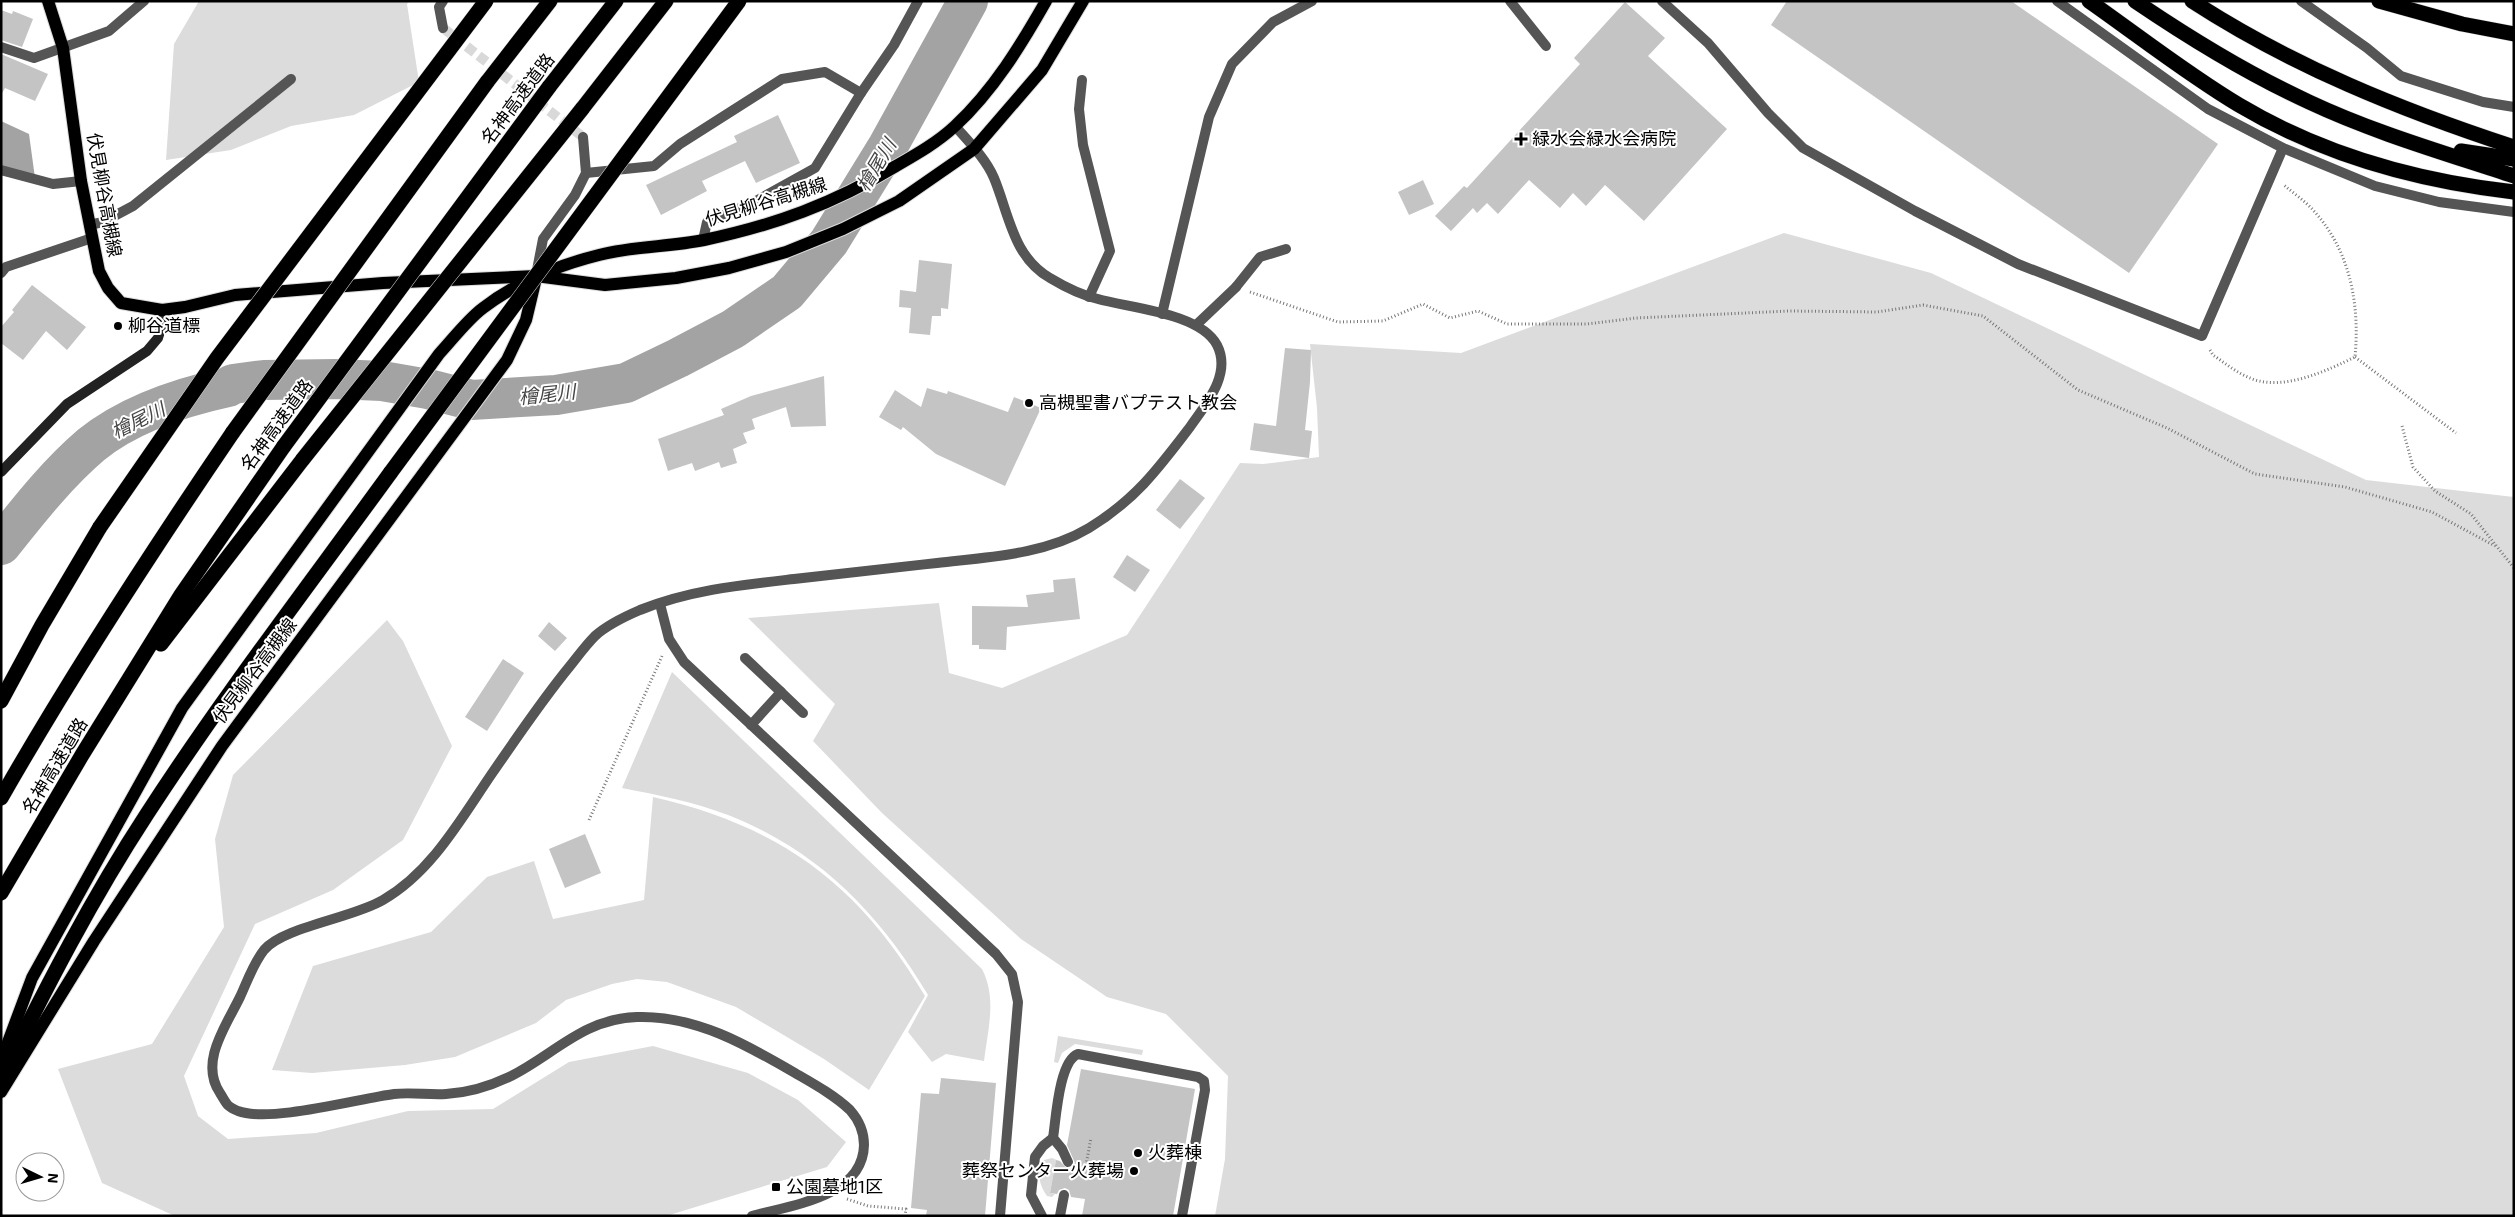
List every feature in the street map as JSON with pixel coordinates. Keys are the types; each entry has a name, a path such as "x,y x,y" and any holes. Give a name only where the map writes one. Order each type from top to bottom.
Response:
{"highway":[{"path":"1,701 42,625 100,526 217,358 486,1"},
{"name":"名神高速道路","path":"1,798 43,725 138,572 233,432 487,82 550,1"},
{"name":"名神高速道路","path":"1,893 82,755 181,595 284,446 549,87 616,1"},
{"path":"82,755 160,645 303,459 666,1"},
{"path":"1,1079 43,994 146,814 224,701 391,472 739,1"},
{"path":"2090,1 2192,75 2239,105 2324,147 2419,177 2514,192"},
{"path":"2135,1 2184,35 2248,72 2310,103 2369,127 2514,176"},
{"path":"2192,1 2272,49 2350,86 2436,121 2514,147"},
{"path":"2379,1 2413,11 2514,34"},
{"path":"2420,145 2514,159"}],"main road":[{"name":"伏見柳谷高槻線","path":"48,1 63,48 81,181 99,271 108,288 121,302 139,308 162,310 185,307 235,295 383,283 536,276 605,285 676,278 729,268 794,249 843,229 899,201 938,176 974,149 1042,70 1083,1"},
{"name":"伏見柳谷高槻線","path":"1,1061 32,978 182,708 439,354 483,308 536,276 600,254 703,240 750,229 796,216 842,197 923,151 956,126 1022,45 1046,1"},
{"name":"伏見柳谷高槻線","path":"1,1092 94,941 222,746 507,360 526,320 536,276"},
{"path":"1,472 67,404 147,351 158,338 162,325 162,310"}],"street":[{"path":"1,47 34,58 109,31 144,1"},
{"path":"443,1 439,8 443,28"},
{"path":"703,240 707,222 754,202 815,168 861,93 894,46 918,1"},
{"path":"1162,314 1209,116 1232,64 1273,22 1312,1"},
{"path":"1510,1 1546,46"},
{"path":"1662,1 1708,43 1768,113 1803,148 2018,264 2202,336 2283,148"},
{"path":"2057,1 2208,109 2283,148 2375,186 2439,202 2514,212"},
{"path":"2301,1 2367,48 2401,76 2483,102 2514,107"},
{"path":"586,173 654,166 680,144 782,79 825,72 861,93"},
{"path":"1,273 6,267 90,231 102,222 133,206 291,79"},
{"path":"1082,80 1079,109 1083,144 1110,251 1088,297"},
{"path":"752,1216 842,1187 854,1177 861,1164 864,1148 862,1130 854,1114 824,1090 763,1055 704,1027 668,1018 634,1017 606,1022 583,1030 510,1077 475,1090 448,1094 403,1093 317,1108 268,1114 243,1113 228,1105 213,1083 212,1054 258,959 269,943 376,905 401,890 417,876 453,829 542,702 598,632 637,611 685,594 984,558 1043,548 1085,530 1138,493 1195,420 1218,383 1222,367 1220,348 1209,334 1196,325 1162,314 1088,297 1041,274 1013,238 992,172 956,126"},
{"path":"536,276 543,239 575,195 586,173 583,137"},
{"path":"1,170 53,184 81,181"},
{"path":"1196,325 1236,288 1260,257 1286,249"},
{"path":"660,604 669,639 684,662 996,954 1012,974 1018,1002 1000,1216"},
{"path":"745,658 803,713"},
{"path":"750,725 781,692"},
{"path":"1042,1216 1031,1195 1035,1157 1043,1146 1053,1138 1059,1098 1068,1062 1073,1056 1078,1054 1198,1077 1204,1081 1205,1090 1182,1216"},
{"path":"1053,1138 1062,1149 1068,1162"},
{"path":"1060,1216 1064,1196"}],"path":[{"path":"2272,175 2313,210 2337,242 2352,283 2357,329 2355,357"},
{"path":"1236,288 1338,322 1382,321 1423,304 1450,318 1478,311 1508,324 1587,324 1636,318 1789,311 1877,312 1923,305 1983,316 2078,390 2167,428 2255,474 2345,487 2432,512 2495,546"},
{"path":"2202,336 2213,355 2251,379 2281,382 2320,374 2355,357"},
{"path":"2355,357 2456,434"},
{"path":"2402,426 2413,467 2435,491 2471,514 2514,568"},
{"path":"589,820 658,663"},
{"path":"1086,1166 1091,1138"},
{"path":"868,1206 906,1209 905,1216"}],"shaded area":[{"path":"199,1 410,1 407,4 419,82 354,115 291,126 231,150 166,160 174,44"},
{"path":"1,121 29,134 35,178 1,169"},
{"path":"1784,233 1931,273 2366,480 2514,497 2514,1216 1215,1216 1225,1159 1228,1076 1166,1014 1107,997 1021,939 882,813 813,741 835,704 748,618 939,603 949,673 1002,688 1127,635 1240,463 1263,464 1319,457 1317,408 1310,344 1461,353"},
{"path":"387,620 403,641 452,746 403,840 333,890 255,924 184,1076 198,1116 228,1139 316,1133 408,1111 493,1109 569,1062 653,1046 748,1073 798,1100 846,1142 827,1167 666,1216 175,1216 102,1183 58,1069 152,1044 224,927 215,839 233,775"},
{"path":"672,672 982,969 987,980 990,1002 984,1061 946,1054 932,1062 908,1032 928,995 909,965 867,912 844,888 818,866 790,846 760,829 728,815 662,796 622,788"},
{"path":"653,797 698,809 740,825 777,843 812,865 843,891 873,922 900,956 925,996 869,1090 824,1059 736,1007 667,982 637,979 612,984 566,1000 536,1023 455,1057 405,1065 312,1073 272,1070 313,966 431,932 487,877 534,861 553,919 644,900"},
{"path":"1058,1036 1143,1050 1142,1055 1075,1044 1062,1053 1058,1063 1054,1062"},
{"path":"1052,1158 1059,1161 1056,1160 1050,1193 1055,1194 1052,1197 1047,1196 1044,1192 1040,1183 1039,1173 1044,1160"}],"building":[{"path":"1787,1 2011,1 2218,144 2129,273 1771,25"},
{"path":"1625,2 1665,38 1648,56 1727,129 1644,221 1605,185 1586,206 1573,193 1560,208 1529,180 1498,214 1487,203 1477,213 1473,208 1451,231 1435,216 1464,186 1467,188 1580,64 1574,58"},
{"path":"1,10 12,14 13,11 33,19 22,47 1,40"},
{"path":"1,54 48,74 35,101 5,88 1,95"},
{"path":"778,115 800,163 756,183 745,161 702,181 707,191 661,215 646,185 737,142 734,136"},
{"path":"1423,180 1434,204 1409,215 1398,192"},
{"path":"919,260 952,264 948,309 941,308 941,316 932,316 930,335 909,333 911,308 899,307 900,290 916,292"},
{"path":"32,285 86,327 67,350 46,331 23,360 1,343 1,327 14,312 12,310"},
{"path":"1285,348 1311,350 1305,430 1312,431 1309,458 1250,450 1254,423 1276,426"},
{"path":"824,376 826,426 791,427 786,407 752,419 755,429 743,433 747,443 733,449 737,463 721,468 719,462 695,471 692,463 668,471 658,439 724,415 721,409 751,396"},
{"path":"927,388 947,394 948,391 1008,412 1014,397 1041,408 1005,486 936,454 903,427 901,430 879,417 895,390 921,407"},
{"path":"1180,479 1205,498 1180,529 1156,510"},
{"path":"1127,555 1150,570 1135,592 1113,577"},
{"path":"1075,578 1080,619 1007,627 1006,650 979,649 979,645 972,645 972,606 1028,607 1026,595 1054,592 1053,580"},
{"path":"549,622 567,638 555,651 538,636"},
{"path":"503,659 524,673 487,731 465,717"},
{"path":"585,834 601,873 565,888 549,849"},
{"name":"火葬棟","path":"1081,1069 1195,1089 1173,1216 1082,1216 1085,1199 1071,1197 1069,1190 1065,1188 1059,1190 1057,1194 1050,1193 1056,1160 1060,1161 1067,1169 1071,1168 1075,1163 1067,1145"},
{"path":"941,1078 996,1083 985,1216 926,1216 927,1210 911,1208 921,1093 939,1094"}],"waterway":[{"name":"檜尾川","path":"1,545 55,480 91,445 106,434 156,408 233,384 264,380 336,379 382,381 428,389 471,400 556,395 626,383 733,329 787,292 829,242 888,146 968,1"}],"tunnel":[{"path":"443,28 583,137"}],"place":[{"name":"緑水会緑水会病院","path":"1521,139"},
{"name":"柳谷道標","path":"118,326"},
{"name":"高槻聖書バプテスト教会","path":"1029,403"},
{"name":"火葬棟","path":"1138,1153"},
{"name":"葬祭センター火葬場","path":"1134,1171"},
{"name":"公園墓地1区","path":"776,1187"}]}
